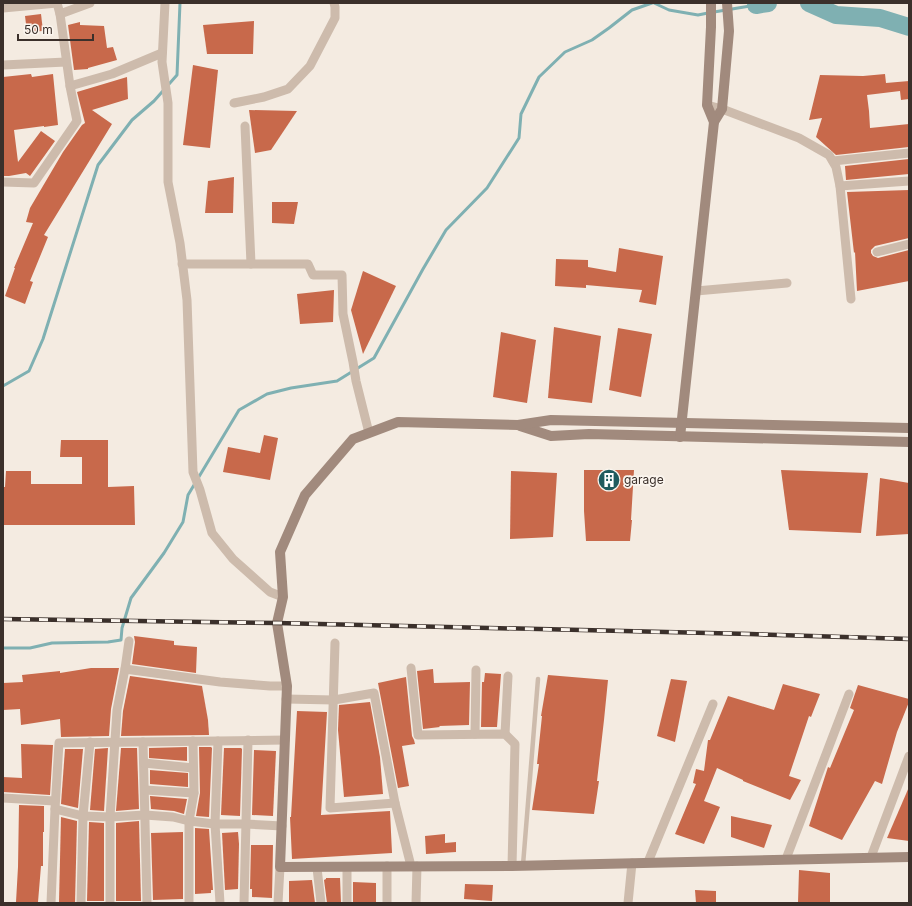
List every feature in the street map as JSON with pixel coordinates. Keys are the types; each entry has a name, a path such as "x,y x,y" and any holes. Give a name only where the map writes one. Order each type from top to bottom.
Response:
{"street":[{"path":"3,8 57,3 77,121 34,184 3,182"},
{"path":"60,14 90,3"},
{"path":"165,3 162,57 168,104 168,182 180,243 187,300 193,472 200,490 212,533 233,559 270,592 283,596"},
{"path":"234,103 264,97 288,89 310,66 335,18 334,3"},
{"path":"710,3 711,27 707,105 714,122"},
{"path":"680,437 714,122 722,109 728,31 727,3"},
{"path":"70,86 162,57"},
{"path":"3,65 66,62"},
{"path":"707,105 722,109 799,138 829,155 836,167 840,186 851,299"},
{"path":"245,126 251,264"},
{"path":"833,161 909,153"},
{"path":"840,186 909,181"},
{"path":"877,252 909,244"},
{"path":"182,264 308,264 313,275 342,275 343,314 356,381 369,433"},
{"path":"696,291 787,283"},
{"path":"278,903 287,686 277,623 283,596 280,552 305,495 353,439 398,422 518,425 551,420 909,428"},
{"path":"518,425 551,436 589,434 909,442"},
{"path":"110,903 110,817 114,742 117,710 129,641"},
{"path":"335,643 330,808 395,803"},
{"path":"411,668 418,735 505,734 515,744 512,866"},
{"path":"125,669 220,682 287,686"},
{"path":"475,734 476,670"},
{"path":"505,734 508,676"},
{"path":"286,699 334,700 374,693 395,803 414,866 416,903"},
{"path":"786,859 849,694"},
{"path":"648,862 713,704"},
{"path":"244,903 248,740"},
{"path":"51,903 59,743 285,740"},
{"path":"189,903 189,821 194,794 193,741"},
{"path":"218,741 215,824 220,903"},
{"path":"81,903 83,816 90,742"},
{"path":"144,742 147,903"},
{"path":"871,857 909,756"},
{"path":"144,763 193,768"},
{"path":"145,790 194,794"},
{"path":"3,798 55,805 83,816 110,817 145,815 172,817 189,821 215,824 282,826"},
{"path":"280,867 512,866 632,862 909,857"},
{"path":"628,903 632,862"},
{"path":"387,866 387,903"},
{"path":"347,867 347,903"},
{"path":"317,868 321,903"}],"lane":[{"path":"523,865 538,679"}],"building":[{"path":"41,14 43,31 27,32 25,16"},
{"path":"254,21 253,54 207,54 203,25"},
{"path":"80,22 80,25 104,26 107,48 113,47 117,60 88,69 74,70 68,25"},
{"path":"193,65 218,70 210,148 183,145"},
{"path":"31,74 32,77 53,74 58,125 14,130 18,162 41,131 55,141 30,176 26,173 3,176 3,77"},
{"path":"885,74 886,83 909,81 909,99 901,100 900,91 867,95 870,128 909,124 909,147 836,155 816,137 822,118 809,120 820,75 863,76"},
{"path":"127,77 128,99 92,110 112,124 44,235 48,237 30,281 33,282 25,304 5,296 14,268 33,223 26,222 30,208 63,152 85,123 77,92"},
{"path":"249,110 297,111 271,150 255,153"},
{"path":"909,159 909,174 846,180 845,166"},
{"path":"234,177 233,213 205,213 208,181"},
{"path":"909,190 909,238 875,246 871,250 871,253 873,256 878,258 909,250 909,281 857,291 855,252 854,253 847,192"},
{"path":"272,202 298,202 294,224 272,223"},
{"path":"619,248 663,256 656,305 639,302 642,290 586,285 586,288 555,286 556,259 588,260 588,267 616,272"},
{"path":"363,271 396,286 363,354 351,310"},
{"path":"334,290 333,322 300,324 297,294"},
{"path":"554,327 601,336 592,403 548,398"},
{"path":"618,328 652,334 641,397 609,390"},
{"path":"501,332 536,340 527,403 493,397"},
{"path":"264,435 278,438 270,480 223,472 228,447 260,453"},
{"path":"61,440 108,440 108,487 134,486 135,525 3,525 3,487 5,487 6,471 31,471 31,484 82,484 82,457 60,457"},
{"path":"584,470 634,470 630,541 586,541"},
{"path":"781,470 868,473 861,533 789,530"},
{"path":"511,471 557,473 553,537 510,539"},
{"path":"880,478 909,483 909,534 876,536"},
{"path":"134,636 174,641 174,645 197,647 196,673 132,664 135,642"},
{"path":"91,668 119,668 111,709 109,736 61,737 60,719 21,725 20,709 3,710 3,683 23,682 22,675 60,671 60,673"},
{"path":"433,669 434,683 470,682 469,725 439,726 440,727 423,729 417,671"},
{"path":"485,673 501,674 497,727 481,727 482,682 484,682"},
{"path":"548,675 608,680 597,781 599,781 594,814 532,810 539,764 537,764 541,716"},
{"path":"130,676 202,686 209,735 121,736 123,711"},
{"path":"406,677 412,736 415,744 402,746 409,786 398,788 378,683"},
{"path":"671,679 687,681 675,742 657,736"},
{"path":"783,684 820,694 811,717 809,716 789,776 801,780 790,800 743,781 717,768 704,801 720,807 704,844 675,834 696,784 693,783 696,769 704,771 708,740 710,740 728,696 774,710"},
{"path":"858,685 909,699 909,702 897,732 882,784 875,781 842,840 809,826 828,767 830,768 854,710 850,708"},
{"path":"370,702 380,757 383,794 344,797 338,730 339,705"},
{"path":"297,711 327,712 321,815 390,811 392,853 292,859 290,817"},
{"path":"21,744 53,745 50,795 3,792 3,777 22,778"},
{"path":"187,747 187,761 149,758 149,748"},
{"path":"199,747 212,748 209,817 196,816 200,793"},
{"path":"108,748 104,811 90,810 95,749"},
{"path":"121,748 137,748 139,809 116,811"},
{"path":"224,748 242,749 240,816 221,815"},
{"path":"65,749 83,749 78,808 61,804"},
{"path":"254,750 276,751 273,816 252,815"},
{"path":"150,770 188,773 188,787 150,784"},
{"path":"909,787 909,841 887,838"},
{"path":"150,796 187,799 184,814 174,811 151,809"},
{"path":"19,805 44,806 43,866 41,866 38,902 16,902"},
{"path":"731,816 772,825 764,848 731,837"},
{"path":"61,817 77,821 75,903 59,902"},
{"path":"139,821 141,901 116,901 116,823"},
{"path":"89,822 104,823 104,901 87,901"},
{"path":"195,828 209,829 213,890 211,890 211,893 195,894"},
{"path":"183,832 183,899 153,900 151,833"},
{"path":"238,832 238,889 225,890 222,833"},
{"path":"445,834 445,843 456,842 456,852 426,854 425,836"},
{"path":"251,845 273,845 272,898 252,897 252,889 250,889"},
{"path":"799,870 830,873 830,903 798,903"},
{"path":"326,878 340,878 341,903 327,903 324,880"},
{"path":"312,880 315,903 289,903 289,881"},
{"path":"353,882 376,883 376,903 353,903"},
{"path":"465,884 493,885 492,901 464,899"},
{"path":"695,890 716,891 716,903 696,903"}],"waterway":[{"path":"3,386 29,371 43,339 98,165 132,120 154,101 177,75 180,3"},
{"path":"3,648 30,648 52,643 108,642 121,640 122,628 131,598 164,553 183,522 188,495 239,410 267,394 291,388 337,381 374,358 446,230 487,188 519,138 521,114 539,77 565,52 592,40 632,10 652,3"},
{"path":"654,3 669,10 698,15 708,13"},
{"path":"756,5 768,3"},
{"path":"809,3 836,15 880,18 909,27"},
{"path":"714,12 756,5"}],"railway":[{"path":"3,619 277,623 909,639"}],"place":[{"name":"garage","path":"609,480"}]}
